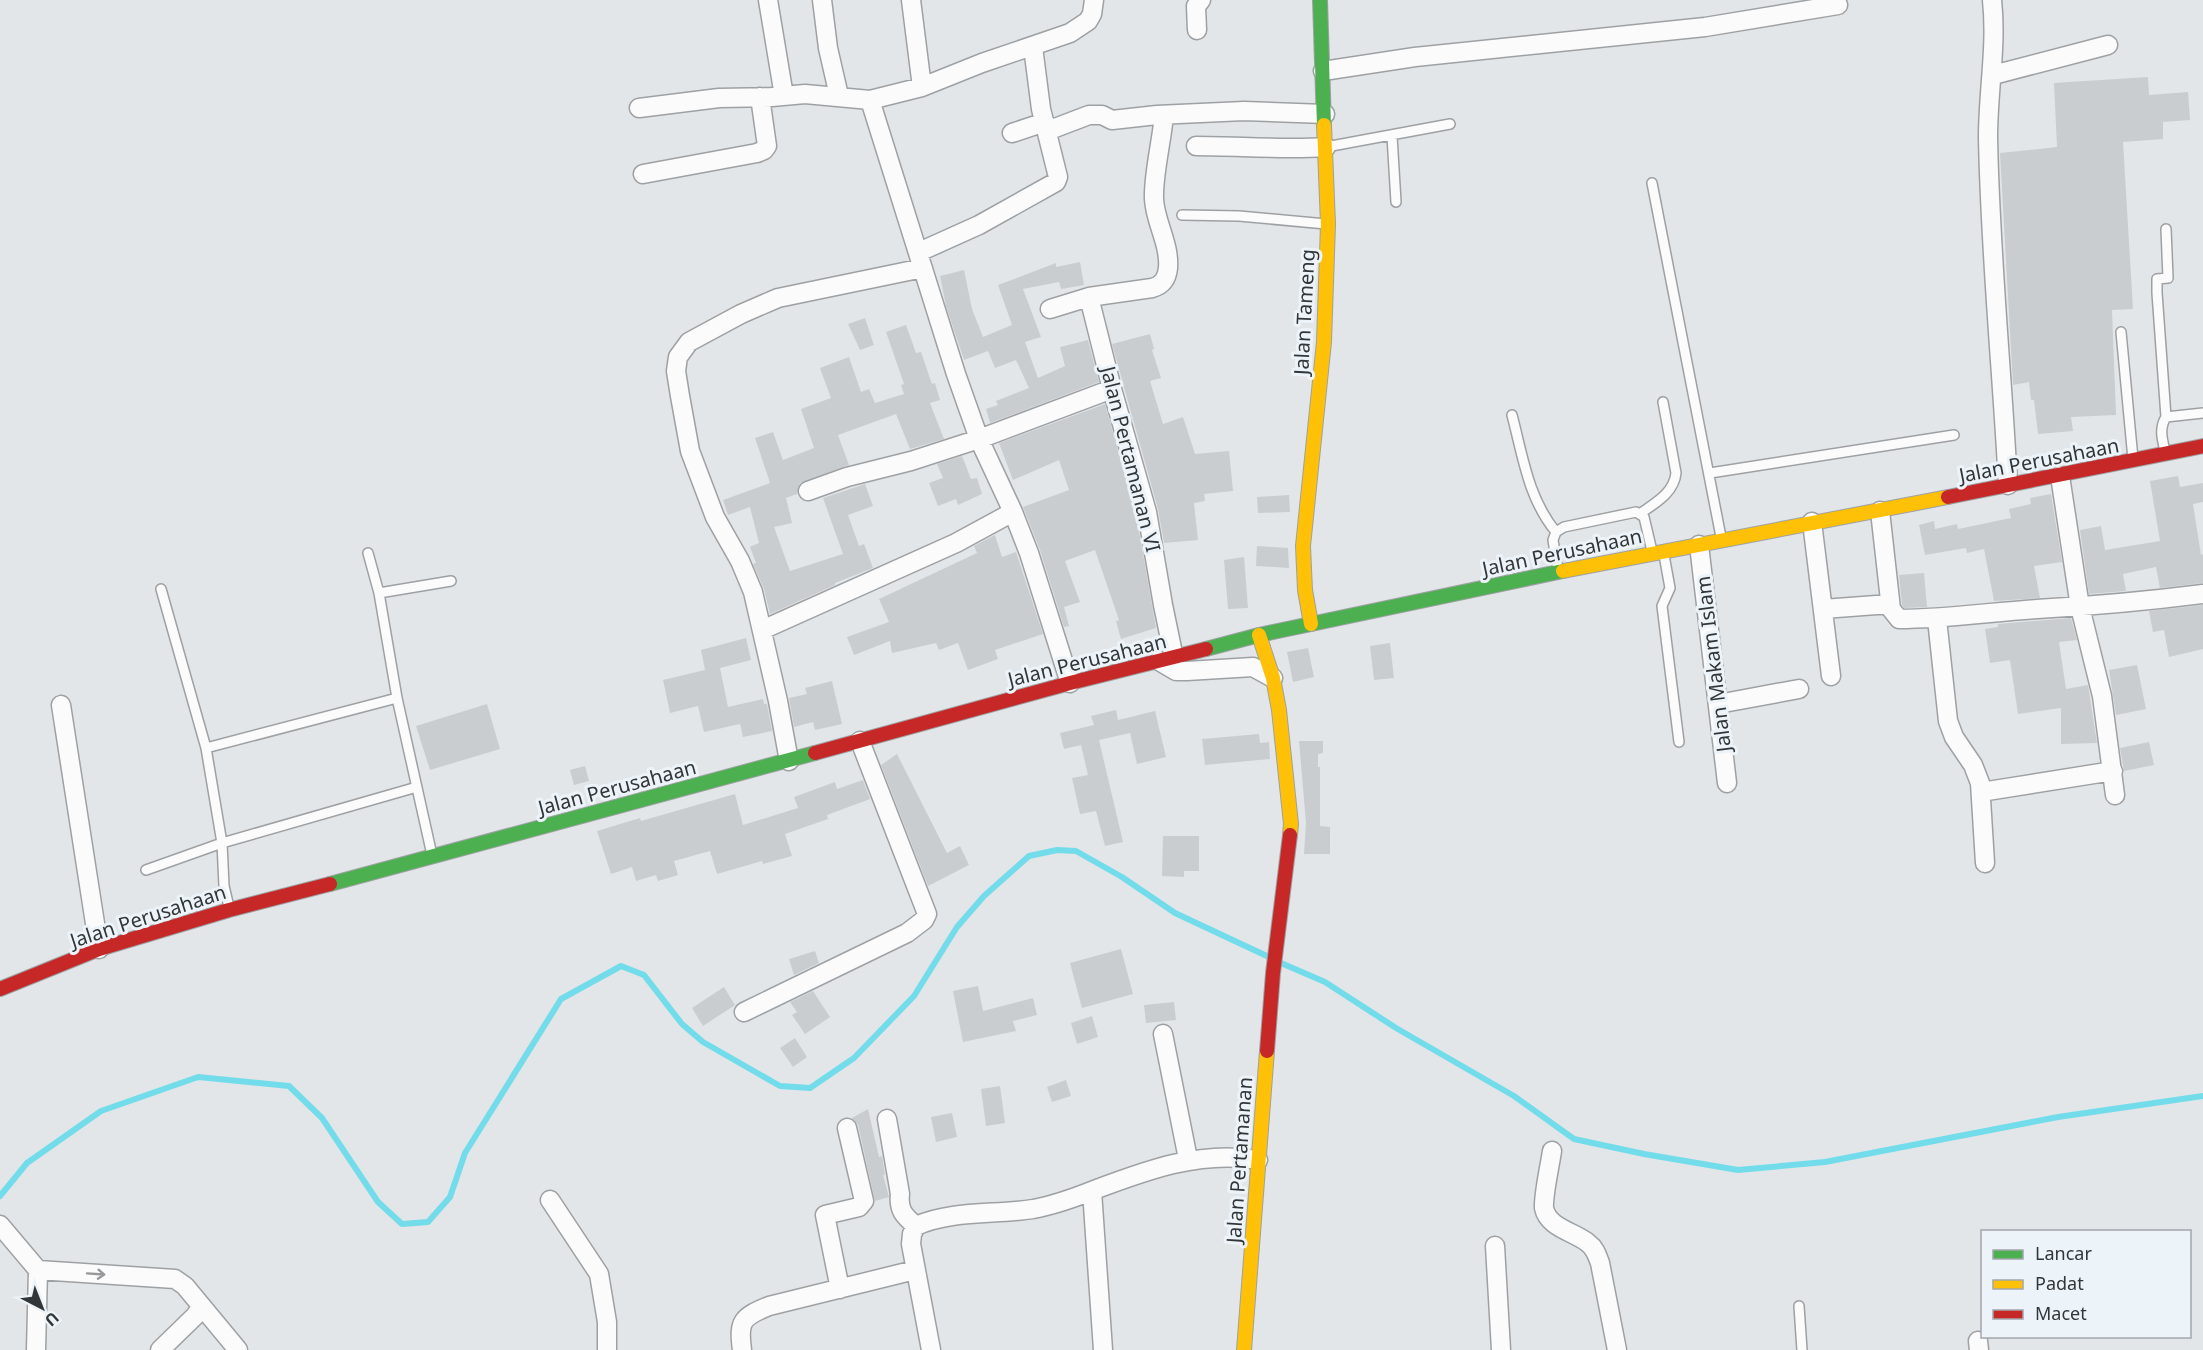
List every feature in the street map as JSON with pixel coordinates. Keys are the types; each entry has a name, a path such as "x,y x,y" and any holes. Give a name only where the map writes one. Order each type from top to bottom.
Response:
{"main road":[{"name":"Jalan Tameng","path":"1311,624 1305,590 1303,546 1324,342 1328,224 1320,0"},
{"name":"Jalan Perusahaan","path":"0,989 99,949 230,910 789,761 1071,683 1259,635 1558,572 2060,476 2203,446"},
{"name":"Jalan Pertamanan","path":"1244,1350 1273,973 1291,824 1284,744 1273,678 1259,635"}],"street":[{"path":"768,0 784,96"},
{"path":"822,0 828,48 839,96"},
{"path":"910,0 922,87"},
{"path":"639,108 719,98 805,94 870,100 922,87 981,63 1071,33 1088,21 1092,14 1094,0"},
{"path":"1197,30 1196,6 1201,0"},
{"path":"1992,0 1995,25 1988,134 2008,485"},
{"path":"1323,71 1415,57 1705,27 1838,5"},
{"path":"1993,75 2108,45"},
{"path":"789,761 753,592 740,561 715,517 690,451 677,380 678,357 689,342 741,314 778,298 921,260 1056,183 1058,177 1046,126 1033,47"},
{"path":"643,174 764,150 767,146 760,97"},
{"path":"870,100 956,374 979,440 1013,512 1029,554 1071,683"},
{"path":"1012,133 1089,115 1102,115 1112,120 1244,111 1325,114"},
{"path":"1050,309 1089,297 1159,286 1167,275 1167,254 1154,199 1164,115"},
{"path":"1196,146 1284,150 1326,147"},
{"name":"Jalan Pertamanan VI","path":"1089,297 1147,512 1163,605 1167,659"},
{"path":"808,491 847,477 911,461 979,440 1112,389"},
{"path":"2060,476 2080,608 2102,696 2115,795"},
{"path":"1880,511 1890,604 1899,619 1937,619 2036,609 2080,608 2203,594"},
{"path":"762,630 956,543 1013,512"},
{"path":"1812,522 1831,676"},
{"name":"Jalan Makam Islam","path":"1699,545 1727,783"},
{"path":"1823,609 1890,604"},
{"path":"1937,619 1948,721 1954,737 1973,765 1980,783 1985,862"},
{"path":"1167,659 1176,670 1253,667 1273,678"},
{"path":"1718,704 1799,689"},
{"path":"61,705 99,949"},
{"path":"744,1012 908,933 924,920 926,909 860,741"},
{"path":"1981,792 2113,771"},
{"path":"1163,1034 1188,1159"},
{"path":"887,1119 900,1194 899,1204 903,1215 916,1226"},
{"path":"840,1289 825,1215 859,1207 864,1201 847,1128"},
{"path":"1552,1151 1544,1208 1556,1225 1588,1242 1596,1251 1617,1350"},
{"path":"931,1350 911,1244 916,1226 944,1218 1033,1209 1070,1201 1144,1172 1188,1159 1242,1157 1258,1160"},
{"path":"1092,1191 1103,1350"},
{"path":"550,1200 599,1274 607,1322 607,1350"},
{"path":"3,1229 38,1270 36,1350"},
{"path":"1496,1246 1501,1350"},
{"path":"38,1270 175,1279 184,1286 238,1350"},
{"path":"742,1350 740,1336 742,1322 748,1314 769,1306 915,1270"},
{"path":"160,1350 195,1316 201,1307"}],"lane":[{"path":"1326,147 1450,124"},
{"path":"1392,136 1396,202"},
{"path":"1652,183 1722,542"},
{"path":"1182,214 1239,216 1328,224"},
{"path":"2165,454 2161,434 2162,424 2166,417 2157,279 2168,278 2166,229"},
{"path":"2121,332 2133,461"},
{"path":"1558,572 1553,540 1556,532 1564,527 1636,512 1641,513 1663,497 1675,480 1676,473 1664,402"},
{"path":"2166,417 2203,412"},
{"path":"1512,415 1533,494 1539,508 1556,532"},
{"path":"1710,473 1954,435"},
{"path":"1641,513 1670,588 1662,606 1679,742"},
{"path":"368,553 379,593 398,698 433,857"},
{"path":"379,593 451,581"},
{"path":"161,589 206,748 222,843 224,886 230,910"},
{"path":"206,748 398,698"},
{"path":"146,870 222,843 417,787"},
{"path":"1799,1306 1802,1350"}],"building":[{"path":"2148,77 2149,95 2188,92 2190,120 2163,122 2163,139 2123,142 2133,309 2112,310 2116,415 2071,417 2073,431 2038,434 2034,400 2031,400 2029,382 2013,385 2000,153 2057,147 2054,83"},
{"path":"1080,262 1084,285 1061,289 1059,282 1023,289 1041,337 1025,342 1038,378 1065,366 1060,347 1088,340 1099,382 990,423 986,409 998,405 996,401 1029,388 1016,360 995,368 988,351 964,360 946,306 940,276 964,270 972,309 983,337 1012,325 998,285 1056,263 1056,267"},
{"path":"865,318 874,345 860,350 848,324"},
{"path":"906,325 916,353 921,352 932,384 935,383 940,400 930,403 944,439 910,449 896,414 838,435 849,465 800,483 797,494 786,498 792,523 774,527 790,571 843,554 823,498 865,484 873,506 848,515 859,546 864,544 873,568 770,614 764,589 753,564 756,563 750,547 759,543 750,507 728,515 723,500 770,483 755,438 773,432 783,460 814,448 801,409 831,398 820,368 849,357 861,392 869,389 875,403 904,394 901,385 904,384 886,332"},
{"path":"1150,334 1154,349 1152,350 1161,378 1150,381 1163,424 1183,417 1195,454 1229,451 1233,491 1204,494 1205,501 1194,503 1198,540 1164,543 1158,509 1112,344"},
{"path":"1105,404 1136,514 1156,628 1121,639 1116,621 1119,620 1095,550 1065,561 1080,602 1064,607 1069,626 1064,627 1040,550 1023,507 1069,490 1059,460 1013,480 999,443"},
{"path":"962,456 971,479 977,478 982,494 958,505 956,499 938,506 929,483 943,478 937,464"},
{"path":"2178,476 2180,487 2203,483 2203,502 2193,504 2201,555 2203,554 2203,583 2160,588 2156,567 2123,574 2126,591 2089,594 2080,530 2101,526 2105,550 2160,541 2150,481"},
{"path":"2051,494 2062,562 2034,566 2040,598 1994,601 1984,549 1967,553 1966,548 1925,555 1919,525 1934,521 1935,529 1957,524 1958,529 2011,518 2009,509 2031,504 2030,498"},
{"path":"1289,495 1290,512 1258,513 1257,497"},
{"path":"995,535 1002,557 1016,552 1043,634 995,650 998,659 968,670 958,643 939,650 936,643 892,653 890,641 854,655 847,637 889,622 879,599 977,553 974,546"},
{"path":"1257,546 1288,548 1289,568 1256,566"},
{"path":"1244,557 1248,608 1228,609 1224,560"},
{"path":"1924,573 1927,607 1904,608 1899,575"},
{"path":"2203,605 2203,649 2169,657 2164,630 2153,632 2149,611"},
{"path":"2071,618 2077,640 2059,642 2066,689 2088,685 2097,743 2061,744 2061,708 2018,714 2010,660 1990,663 1985,629 1998,627 1998,624"},
{"path":"746,638 751,660 720,668 728,707 763,699 764,704 767,704 772,731 743,737 740,724 704,732 698,706 670,713 663,680 705,670 701,650"},
{"path":"1390,643 1394,678 1374,680 1370,646"},
{"path":"1308,648 1314,677 1293,682 1287,652"},
{"path":"2137,665 2146,709 2116,715 2109,670"},
{"path":"832,681 842,724 815,730 813,722 794,727 789,698 807,694 805,688"},
{"path":"487,704 500,749 430,770 416,726"},
{"path":"1116,710 1118,720 1155,711 1166,757 1137,764 1130,733 1099,740 1123,842 1105,846 1096,811 1080,814 1072,778 1088,775 1081,745 1064,749 1060,733 1094,725 1091,716"},
{"path":"1259,734 1260,743 1269,742 1270,759 1205,765 1202,739"},
{"path":"1299,741 1323,741 1323,753 1318,754 1320,826 1330,827 1330,854 1304,854 1306,823"},
{"path":"2149,742 2154,765 2124,771 2120,748"},
{"path":"897,754 947,853 960,846 969,865 928,886 881,765"},
{"path":"585,766 589,781 574,785 570,770"},
{"path":"863,780 870,799 827,815 828,819 785,834 792,856 763,864 762,861 717,874 710,851 674,861 678,875 658,881 656,875 636,881 632,867 611,874 597,831 735,794 743,825 798,808 794,797 835,782 837,789"},
{"path":"1163,836 1199,836 1199,871 1184,871 1184,877 1162,876"},
{"path":"1121,949 1133,994 1082,1008 1070,963"},
{"path":"815,951 819,963 794,975 789,959"},
{"path":"978,986 983,1011 1033,998 1037,1015 1013,1021 1016,1031 963,1042 953,991"},
{"path":"724,987 735,1005 703,1026 692,1008"},
{"path":"813,991 830,1017 805,1034 792,1015 797,1012 790,1002"},
{"path":"1174,1002 1176,1020 1146,1023 1144,1005"},
{"path":"1092,1016 1098,1037 1077,1044 1071,1023"},
{"path":"795,1038 807,1057 793,1067 780,1048"},
{"path":"1066,1080 1071,1096 1052,1102 1047,1087"},
{"path":"1000,1086 1005,1123 986,1126 981,1089"},
{"path":"868,1109 879,1157 882,1156 885,1175 883,1175 889,1197 875,1201 858,1125 852,1118"},
{"path":"952,1113 957,1137 936,1142 931,1117"}],"waterway":[{"path":"0,1196 27,1163 101,1111 198,1077 289,1086 322,1118 378,1202 402,1224 428,1222 450,1197 465,1153 561,999 621,966 644,975 682,1024 703,1042 780,1086 810,1088 854,1058 914,996 957,927 984,896 1029,856 1057,850 1076,851 1122,877 1175,913 1269,957"},
{"path":"1281,963 1325,982 1396,1028 1514,1096 1574,1139 1738,1170 1825,1162 2058,1117 2203,1096"}],"traffic: fast":[{"path":"1320,0 1324,125"},
{"path":"1206,649 1259,635 1563,571"},
{"path":"330,884 815,753"}],"traffic: slow":[{"path":"1311,624 1305,590 1303,546 1324,342 1328,224 1324,125"},
{"path":"1563,571 1948,497"},
{"path":"1259,635 1273,678 1279,710 1291,824 1290,835"},
{"path":"1244,1350 1267,1051"}],"traffic: jam":[{"path":"1948,497 2203,446"},
{"path":"815,753 1070,683 1206,649"},
{"path":"1267,1051 1273,973 1290,835"},
{"path":"0,989 99,949 229,910 330,884"}]}
